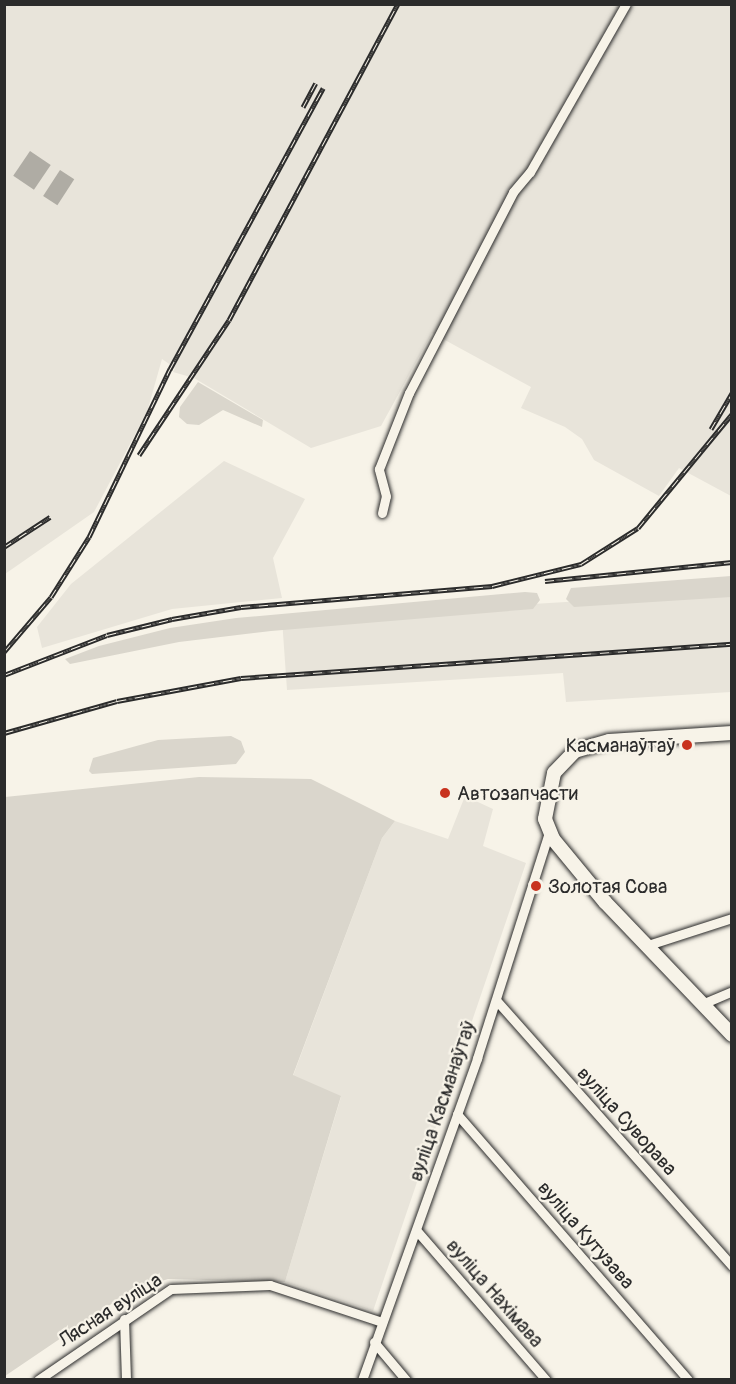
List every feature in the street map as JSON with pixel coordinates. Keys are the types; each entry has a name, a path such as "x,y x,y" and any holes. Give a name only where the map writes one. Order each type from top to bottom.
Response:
{"street":[{"path":"382,513 386,496 379,469 409,393 513,192 530,172 626,4"},
{"path":"732,733 591,745 570,754 554,773 545,806 549,832 645,946 732,1035"},
{"name":"вуліца Касманаўтаў","path":"362,1380 374,1342 417,1231 496,1000 549,832"},
{"path":"645,946 732,918"},
{"path":"702,1004 732,991"},
{"name":"вуліца Суворава","path":"496,1000 732,1266"},
{"name":"вуліца Кутузава","path":"457,1114 688,1380"},
{"name":"вуліца Нахімава","path":"417,1231 546,1380"},
{"name":"Лясная вуліца","path":"38,1380 171,1289 270,1285 382,1322"},
{"path":"124,1319 126,1380"},
{"path":"374,1342 406,1380"}],"shaded area":[{"path":"5,5 731,5 731,496 679,468 659,496 594,460 582,439 565,427 521,408 531,387 432,333 381,426 311,448 194,378 173,372 175,368 162,359 147,412 94,512 5,574"},
{"path":"30,151 51,165 34,190 13,176"},
{"path":"60,170 74,179 57,205 43,196"},
{"path":"198,382 263,420 262,427 223,410 199,425 187,424 179,417 180,407"},
{"path":"224,461 305,499 273,558 282,598 172,609 42,648 37,627 71,584"},
{"path":"731,576 731,597 574,607 566,599 571,588"},
{"path":"525,592 537,593 540,600 533,609 271,631 179,642 70,664 65,659 99,646 170,628 236,618"},
{"path":"731,592 731,692 566,702 563,673 287,690 282,619"},
{"path":"231,736 241,741 245,752 236,764 92,774 89,771 93,758 158,740"},
{"path":"199,777 311,779 395,821 382,838 293,1075 341,1096 285,1282 168,1279 132,1290 5,1376 5,797"},
{"path":"465,796 493,809 483,846 526,863 373,1311 285,1282 341,1097 293,1076 382,838 395,821 448,839"}],"railway":[{"path":"139,455 229,320 398,4"},
{"path":"303,107 316,83"},
{"path":"4,652 51,597 89,537 170,369 323,88"},
{"path":"711,429 732,393"},
{"path":"4,675 107,635 172,619 241,607 492,586 581,564 638,528 732,414"},
{"path":"4,547 50,517"},
{"path":"545,581 732,562"},
{"path":"4,733 117,701 241,678 732,644"}],"place":[{"name":"Касманаўтаў","path":"687,745"},
{"name":"Автозапчасти","path":"445,793"},
{"name":"Золотая Сова","path":"536,886"}]}
